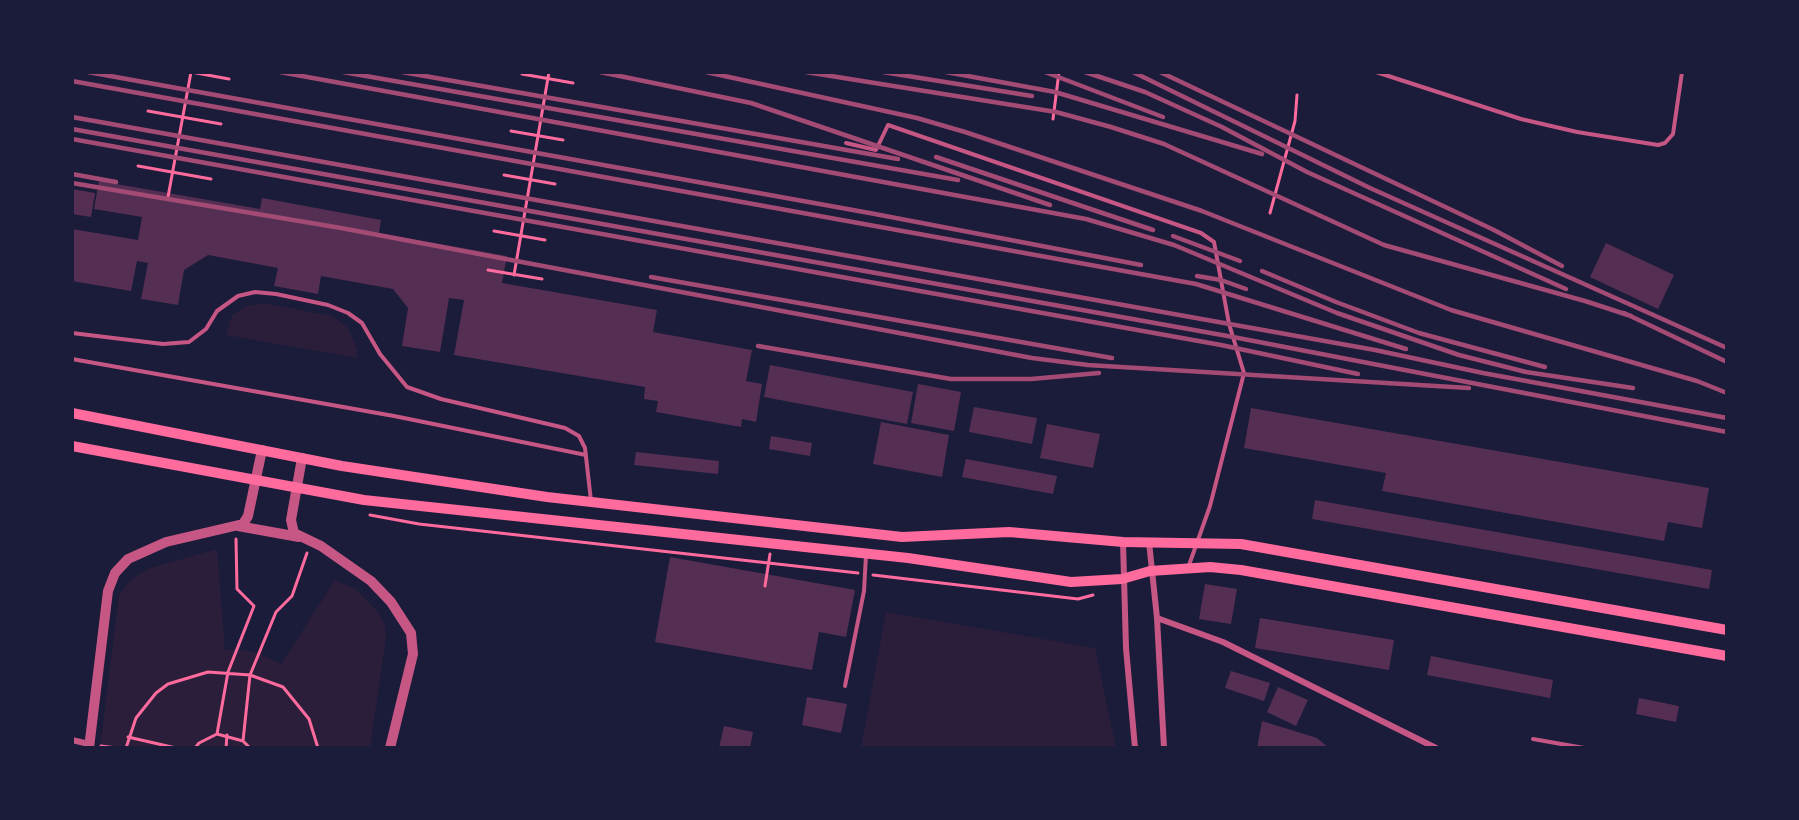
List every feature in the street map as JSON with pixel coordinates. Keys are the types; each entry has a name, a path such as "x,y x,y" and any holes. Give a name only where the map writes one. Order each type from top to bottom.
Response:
{"main road":[{"path":"72,413 302,458 591,501 902,537 1009,532 1123,542 1241,544 1727,630"},
{"path":"72,446 364,500 996,569 1071,582 1122,579 1150,571 1241,570 1727,656"}],"street":[{"path":"238,526 248,518 262,450"},
{"path":"302,458 291,523 294,532 304,539"},
{"path":"72,740 89,746 108,591 115,573 128,560 166,542 238,526 304,539 321,546 371,581 391,602 411,633 413,654 390,748"},
{"path":"1123,542 1122,579 1135,748"},
{"path":"1149,543 1150,571 1157,618 1164,748"},
{"path":"1157,618 1223,642 1436,748"}],"lane":[{"path":"1376,72 1521,119 1577,132 1658,145 1665,143 1673,134 1682,72"},
{"path":"846,143 876,150 888,125 1211,238 1214,242 1229,324 1244,374 1198,543 1188,569"},
{"path":"72,333 163,344 189,342 206,329 217,311 238,296 255,292 276,294 328,305 348,313 362,323 380,354 407,387 441,399 565,428 579,436 586,455 591,501"},
{"path":"72,359 394,416 586,455"},
{"path":"845,686 864,591 866,555"},
{"path":"1533,739 1584,748"}],"path":[{"path":"168,197 191,72 229,79"},
{"path":"514,275 549,72"},
{"path":"1053,119 1059,72"},
{"path":"522,74 573,83"},
{"path":"1270,213 1294,121 1297,95"},
{"path":"148,111 221,124"},
{"path":"511,131 563,140"},
{"path":"138,166 211,179"},
{"path":"504,175 555,184"},
{"path":"494,231 545,240"},
{"path":"488,270 542,279"},
{"path":"217,734 228,672 254,606 237,589 234,569 238,526"},
{"path":"243,741 250,675 276,612 292,596 306,557 304,539"},
{"path":"765,586 770,543"},
{"path":"126,748 144,706 168,684 208,672 228,672 250,675 283,687 297,701 309,719 318,748"},
{"path":"195,748 199,743 217,734 243,741 249,748"},
{"path":"226,748 227,735"},
{"path":"129,737 176,748"}],"shaded area":[{"path":"264,303 332,316 348,328 357,349 357,358 226,335 232,315 246,306"},
{"path":"217,549 225,650 238,649 260,654 281,664 335,580 356,589 379,613 385,626 386,637 370,748 100,748 119,595 131,579 150,568"},
{"path":"886,612 1095,648 1116,748 861,748"}],"building":[{"path":"99,181 260,209 262,198 381,220 379,233 507,256 502,283 657,310 653,332 752,350 746,381 762,384 756,422 742,419 741,427 656,412 658,401 644,399 645,387 454,355 464,300 449,298 440,352 402,346 408,308 393,289 321,276 318,294 274,286 278,268 208,255 184,270 178,305 141,299 148,263 137,261 131,291 72,281 72,229 138,240 142,217 94,209"},
{"path":"72,189 95,193 91,217 72,214"},
{"path":"1606,243 1674,275 1658,309 1590,277"},
{"path":"770,365 913,392 907,424 764,397"},
{"path":"918,384 961,392 954,431 911,423"},
{"path":"974,407 1037,418 1032,444 969,432"},
{"path":"1251,408 1709,488 1702,528 1668,522 1664,541 1382,491 1386,473 1244,448"},
{"path":"881,422 949,435 942,477 873,464"},
{"path":"1047,424 1100,434 1093,468 1040,458"},
{"path":"771,436 812,443 810,456 769,449"},
{"path":"636,452 719,461 718,474 634,465"},
{"path":"966,459 1057,476 1053,494 962,477"},
{"path":"1315,500 1712,570 1709,589 1312,519"},
{"path":"670,557 855,590 846,637 819,632 812,670 655,642"},
{"path":"1205,584 1237,589 1231,624 1199,619"},
{"path":"1260,618 1394,640 1389,670 1255,648"},
{"path":"1431,656 1553,680 1550,698 1427,675"},
{"path":"1231,671 1270,683 1264,701 1225,688"},
{"path":"1278,687 1308,700 1296,726 1267,712"},
{"path":"807,697 847,704 841,733 802,725"},
{"path":"1639,698 1679,706 1676,722 1636,714"},
{"path":"1262,721 1317,738 1329,748 1257,748"},
{"path":"724,726 753,732 750,748 719,748"}],"railway":[{"path":"88,72 875,214 1141,265"},
{"path":"280,72 1086,219 1174,245 1337,313 1459,355 1526,372 1633,388"},
{"path":"343,72 958,180"},
{"path":"402,72 898,159"},
{"path":"600,72 751,103 1050,205"},
{"path":"706,72 917,118 965,132 1202,211 1451,310 1697,381 1727,393"},
{"path":"806,72 1056,112 1111,127 1164,144 1384,245 1631,316"},
{"path":"883,72 1032,96"},
{"path":"946,72 1055,92 1262,154"},
{"path":"1045,72 1163,117"},
{"path":"1085,72 1145,92 1222,127 1307,172 1566,289"},
{"path":"1133,72 1370,188 1727,348"},
{"path":"1160,72 1494,230 1562,266"},
{"path":"72,81 1196,284 1406,349"},
{"path":"72,117 1375,350 1483,373 1727,418"},
{"path":"72,129 1233,337 1727,432"},
{"path":"72,139 1221,345 1358,374"},
{"path":"936,157 1153,230"},
{"path":"72,174 116,182"},
{"path":"72,183 341,228 1032,358 1088,365 1469,388"},
{"path":"1173,236 1240,261"},
{"path":"1262,271 1419,333 1545,367"},
{"path":"1197,276 1221,280 1246,289"},
{"path":"651,277 1112,358"},
{"path":"1624,313 1727,362"},
{"path":"758,346 951,379 1031,379 1099,373"}]}
